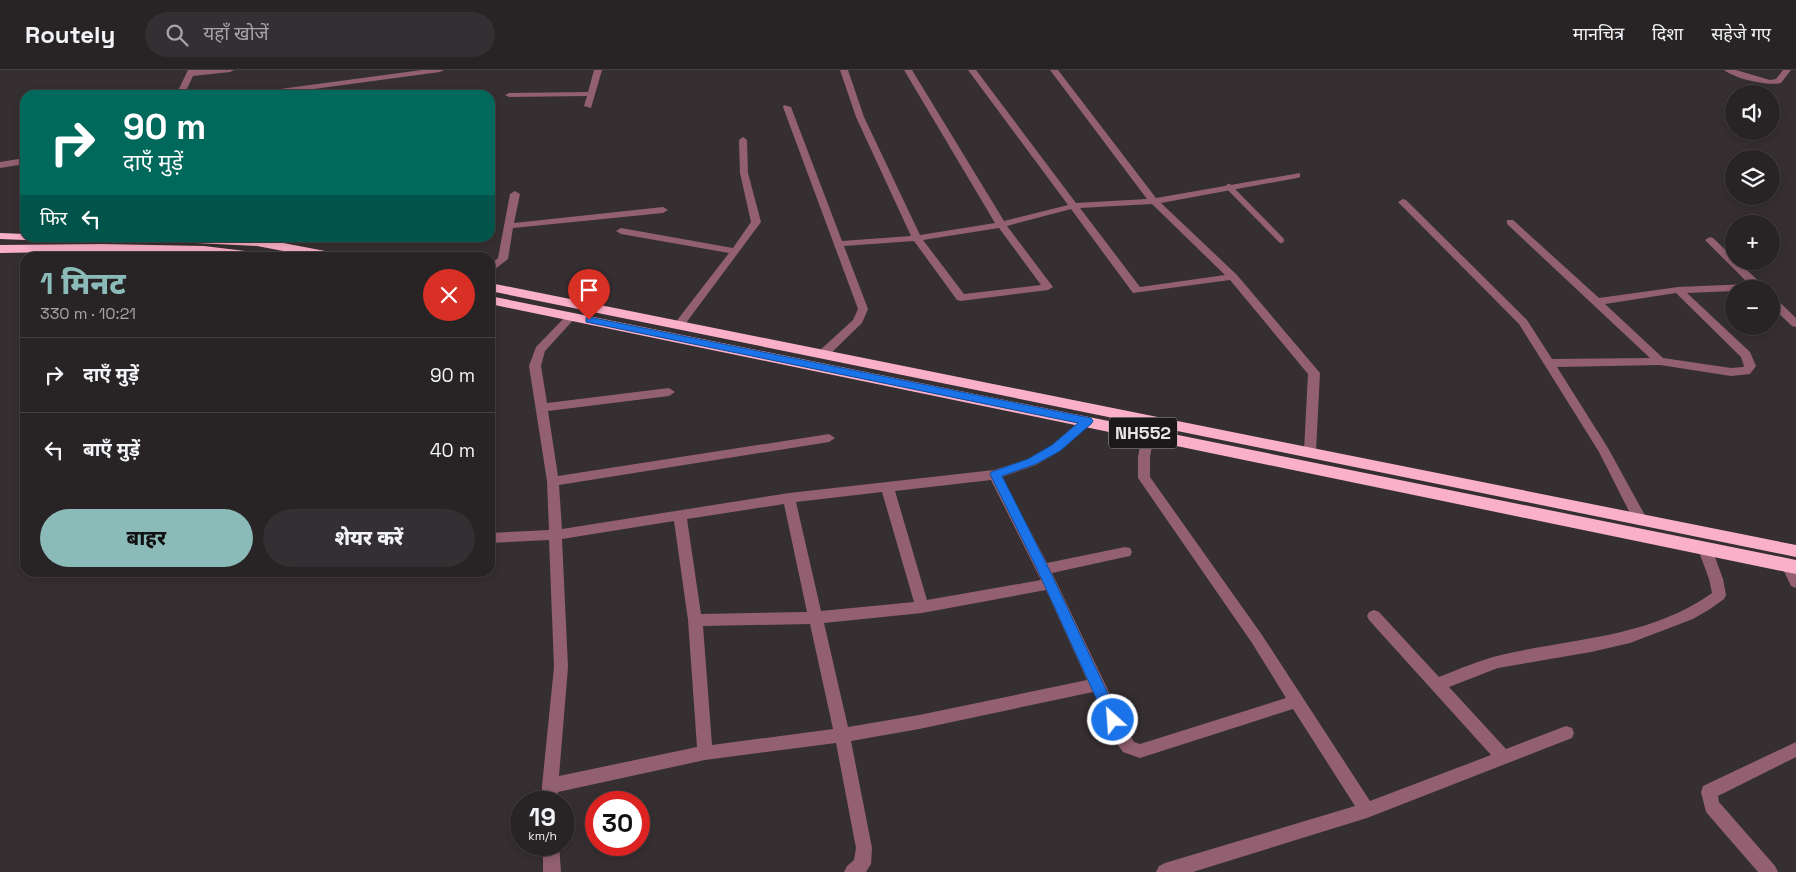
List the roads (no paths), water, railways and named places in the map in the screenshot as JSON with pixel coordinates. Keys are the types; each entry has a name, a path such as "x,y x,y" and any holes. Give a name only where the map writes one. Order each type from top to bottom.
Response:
{"highway":[{"path":"0,236 20,237"},
{"path":"257,242 310,252"},
{"path":"0,249 173,249 227,252"},
{"name":"NH552","path":"495,288 822,355 1310,451 1796,551"},
{"name":"NH552","path":"495,301 1792,566"}],"street":[{"path":"182,90 190,72 230,70"},
{"path":"292,90 440,70"},
{"path":"588,106 598,70"},
{"path":"844,70 860,118 917,238 961,298 1048,287 1001,225 908,70"},
{"path":"972,70 1137,292 1233,277"},
{"path":"1054,70 1154,201 1233,277 1314,373 1310,451"},
{"path":"1728,70 1770,82 1778,81 1790,72"},
{"path":"509,95 592,94"},
{"path":"788,107 863,309 858,321 822,355"},
{"path":"679,325 756,222 744,173 743,140"},
{"path":"0,165 20,163"},
{"path":"838,244 917,238 1001,225 1073,206 1154,201 1297,175"},
{"path":"495,266 503,259 515,194"},
{"path":"1403,202 1523,322 1604,451 1640,519"},
{"path":"509,226 663,210"},
{"path":"1510,222 1660,361"},
{"path":"621,231 736,251"},
{"path":"1710,240 1752,280"},
{"path":"1596,302 1678,290 1725,289"},
{"path":"1548,363 1660,361 1731,372 1746,371 1750,366 1746,355 1678,290"},
{"path":"1780,309 1796,324"},
{"path":"550,791 561,667 553,481 535,366 540,350 572,316"},
{"path":"541,408 669,392"},
{"path":"495,538 556,535 789,498 995,474 1032,462 1056,448 1087,421"},
{"path":"1148,434 1144,457 1144,478 1257,639 1367,810"},
{"path":"553,481 829,438"},
{"path":"995,474 1043,569 1096,685 1129,747 1140,751 1297,701"},
{"path":"888,486 922,607"},
{"path":"789,498 842,735 864,848 862,864 854,872"},
{"path":"680,515 695,620 705,753"},
{"path":"1436,685 1498,662 1618,640 1678,620 1706,606 1718,595 1716,578 1705,549"},
{"path":"1043,569 1124,552"},
{"path":"1792,566 1796,582"},
{"path":"695,620 816,618 922,607 1050,584"},
{"path":"1374,616 1503,757"},
{"path":"550,786 705,753 842,735 919,722 1096,685"},
{"path":"1165,872 1367,810 1566,733"},
{"path":"1769,872 1712,806 1709,792 1796,748"},
{"path":"551,856 552,872"}],"lane":[{"path":"1229,187 1281,240"}]}
